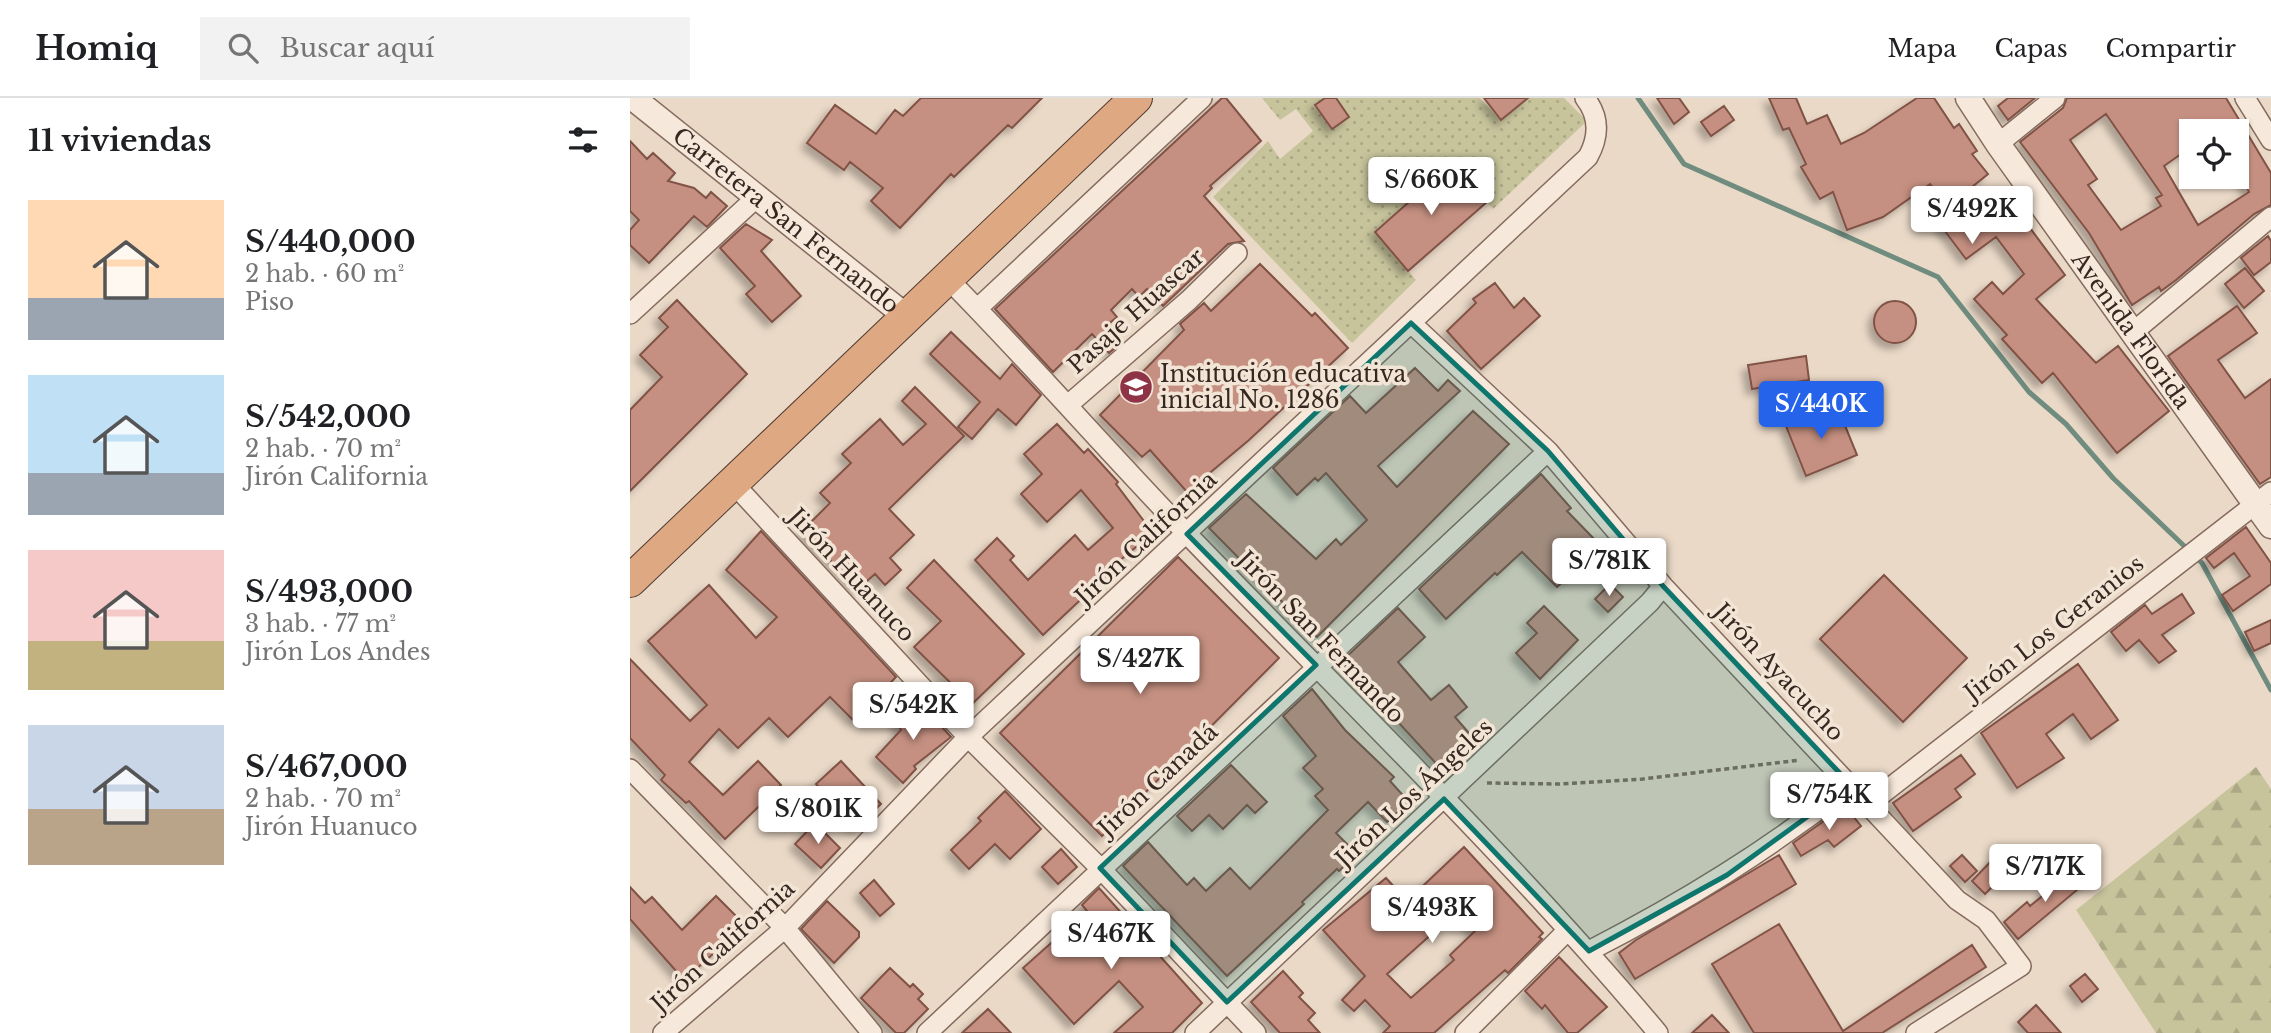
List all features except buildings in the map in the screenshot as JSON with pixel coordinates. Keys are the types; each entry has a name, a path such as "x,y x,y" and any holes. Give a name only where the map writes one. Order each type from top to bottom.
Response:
{"highway":[{"path":"630,581 1136,98"}],"street":[{"path":"978,308 1202,98"},
{"name":"Jirón California","path":"663,1033 785,928 968,737 1588,157 1598,127 1586,98"},
{"name":"Avenida Florida","path":"1968,98 1997,144 2132,333 2263,498 2271,526"},
{"path":"1997,144 2055,98"},
{"path":"2245,98 2271,140"},
{"name":"Carretera San Fernando","path":"632,99 907,317"},
{"path":"630,314 757,197"},
{"path":"2132,333 2271,217"},
{"name":"Pasaje Huascar","path":"1068,405 1189,300 1237,253"},
{"name":"Jirón San Fernando","path":"947,278 1187,534 1589,951 1658,1033"},
{"name":"Jirón Ayacucho","path":"1411,323 1548,451 1663,586 1869,804 1894,835 1957,900 1986,920 2021,966 1916,1033"},
{"name":"Jirón Canadá","path":"927,1033 1315,665 1548,451"},
{"name":"Jirón Huanuco","path":"733,483 968,737 1100,868 1256,1033"},
{"name":"Jirón Los Geranios","path":"1869,804 2263,498"},
{"name":"Jirón Los Ángeles","path":"1195,1033 1463,782 1650,603 1663,586"},
{"path":"630,769 785,928 872,1033"},
{"path":"1589,951 1697,893 1791,832 1851,785"},
{"path":"1465,1033 1568,930"}],"path":[{"path":"1463,782 1559,784 1643,779 1763,762 1826,758"}],"highlighted area":[{"path":"1411,323 1548,451 1663,586 1851,785 1727,875 1589,951 1444,799 1227,1002 1100,868 1316,665 1187,534"}],"green space":[{"path":"1262,98 1480,98 1501,121 1529,98 1564,98 1587,121 1493,209 1453,164 1375,232 1416,280 1352,343 1213,197 1268,141 1280,159 1313,131 1296,109 1280,120"},
{"path":"2256,767 2271,789 2271,1033 2156,1033 2076,910"}],"waterway":[{"path":"1638,98 1684,164 1938,277 2029,392 2066,424 2113,478 2202,563 2271,690"}],"place":[{"name":"Institución educativa inicial No. 1286","path":"1136,387"}]}
